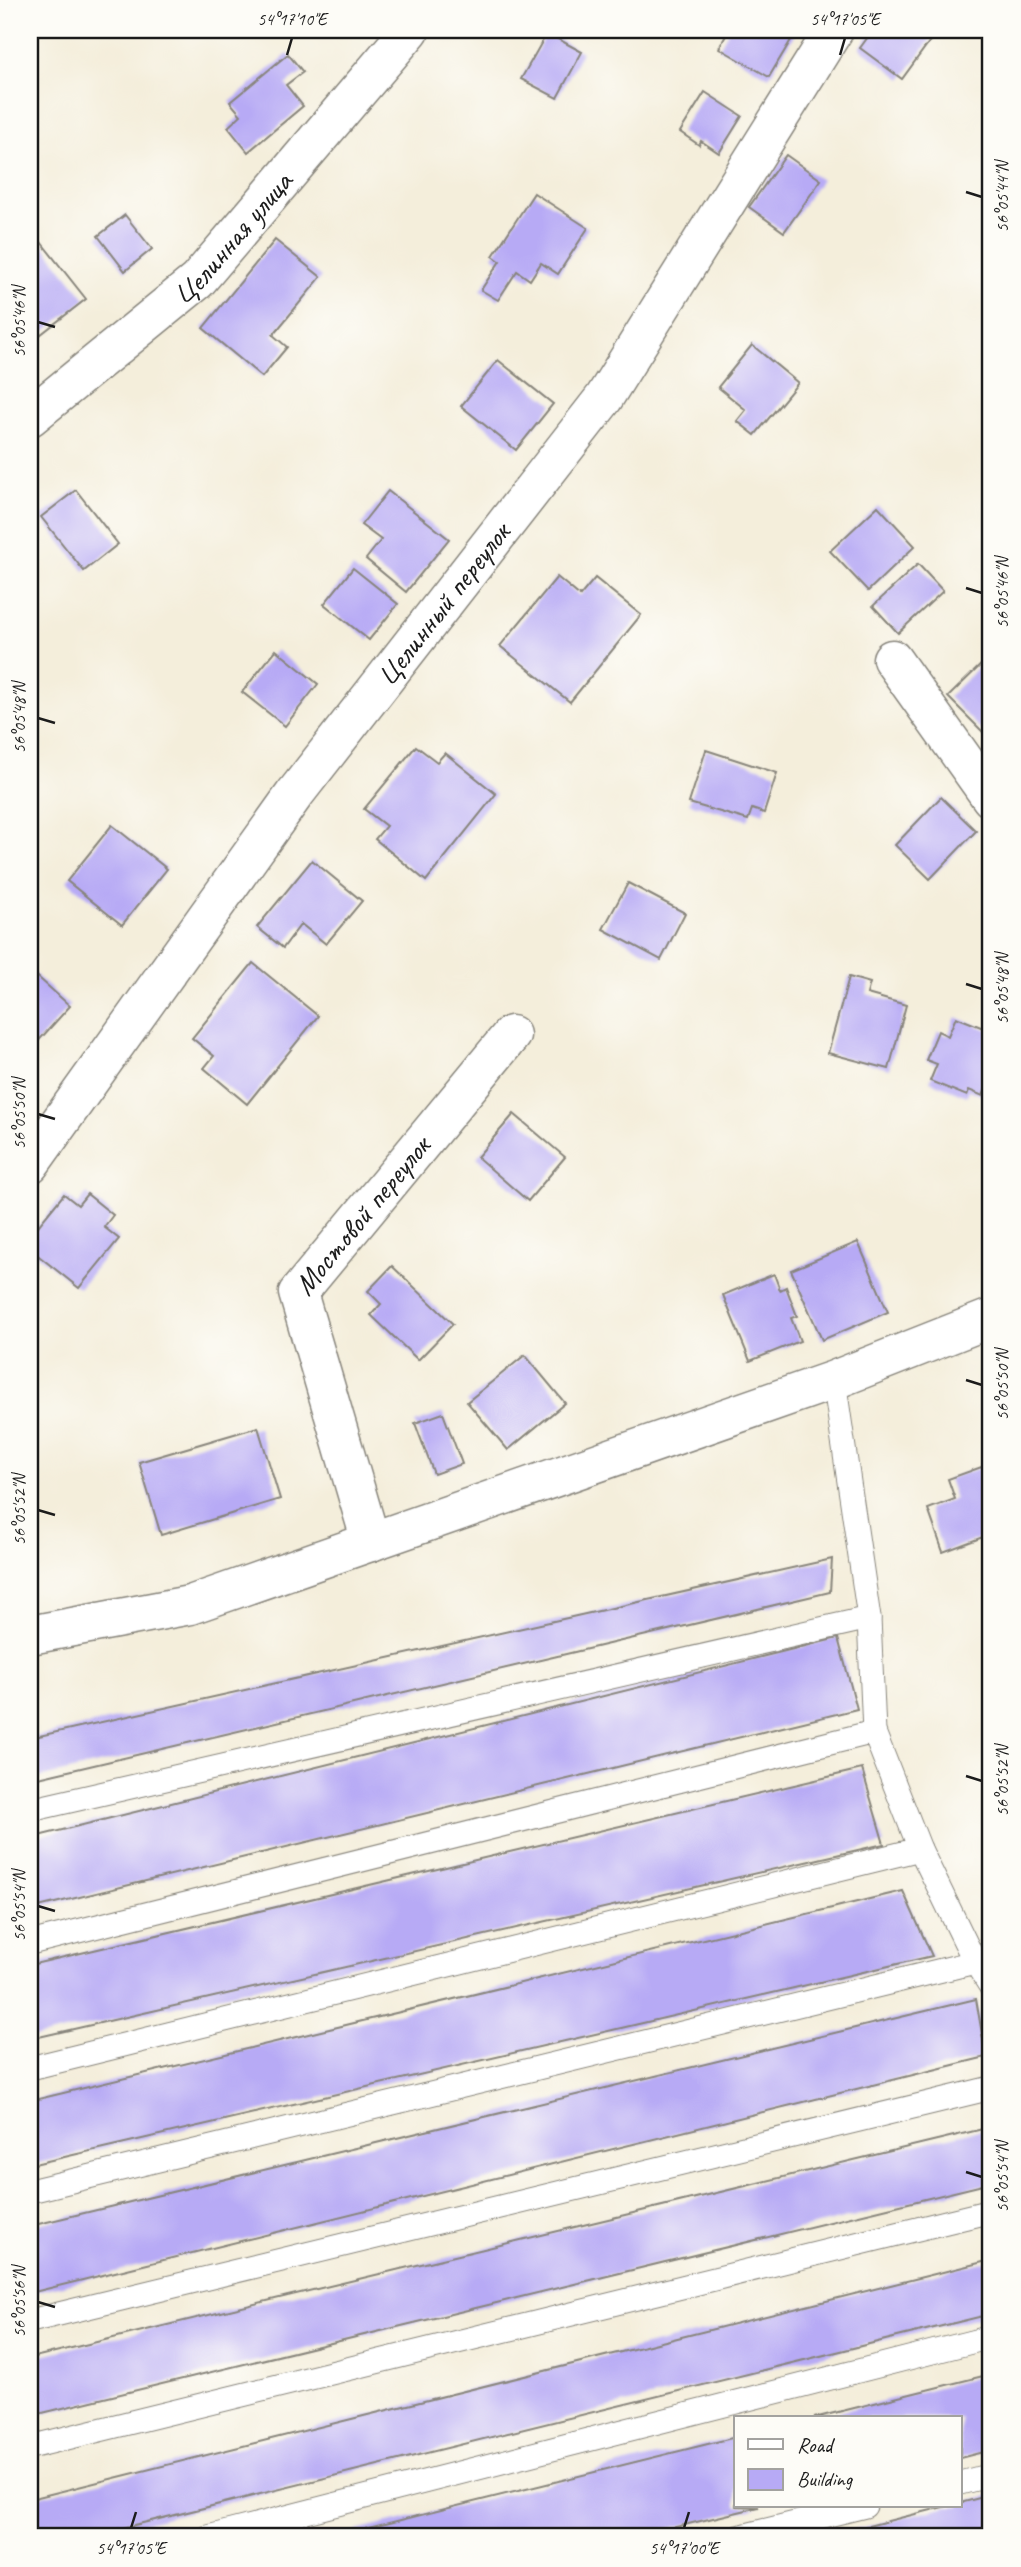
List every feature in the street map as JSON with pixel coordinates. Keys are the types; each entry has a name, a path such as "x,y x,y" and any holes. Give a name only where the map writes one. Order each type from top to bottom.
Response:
{"street":[{"name":"Целинная улица","path":"30,417 197,281 410,30"},
{"name":"Целинный переулок","path":"30,1164 294,795 604,398 834,30"},
{"path":"892,659 991,797"},
{"name":"Мостовой переулок","path":"371,1542 298,1293 511,1035"},
{"path":"30,1635 190,1605 834,1380 991,1318"}],"lane":[{"path":"834,1380 869,1618 874,1732 920,1849 975,1962 991,1987"},
{"path":"30,1810 869,1618"},
{"path":"30,1942 874,1732"},
{"path":"30,2067 920,1849"},
{"path":"30,2191 975,1962"},
{"path":"30,2321 991,2088"},
{"path":"30,2447 991,2211"},
{"path":"208,2537 991,2337"},
{"path":"962,2482 991,2475"},
{"path":"738,2537 858,2508"}],"building":[{"path":"729,30 797,30 769,77 719,48"},
{"path":"873,30 937,31 902,79 860,48"},
{"path":"547,33 582,52 557,98 521,79"},
{"path":"288,54 303,72 286,85 303,106 248,152 228,127 241,115 230,102"},
{"path":"705,92 742,116 719,153 701,141 699,145 680,132"},
{"path":"786,155 821,180 784,232 749,207"},
{"path":"534,193 588,228 558,274 541,263 530,280 517,271 498,300 481,290 500,261 493,256"},
{"path":"125,215 152,249 125,271 98,236"},
{"path":"37,237 86,299 36,338 30,330 30,243"},
{"path":"275,240 321,277 273,335 287,347 262,377 203,328"},
{"path":"752,345 798,383 755,435 737,421 746,410 718,387"},
{"path":"498,360 553,404 516,450 461,406"},
{"path":"76,490 118,544 84,571 41,517"},
{"path":"388,491 449,539 406,592 366,559 381,540 361,525"},
{"path":"878,506 915,546 868,591 830,551"},
{"path":"918,564 943,591 898,633 873,606"},
{"path":"353,568 398,604 369,640 324,604"},
{"path":"557,577 580,596 595,578 641,615 570,702 500,646"},
{"path":"276,650 318,684 285,726 242,692"},
{"path":"990,656 991,658 991,740 948,697"},
{"path":"416,746 437,762 445,753 496,794 426,881 375,839 386,826 364,809"},
{"path":"706,750 777,773 764,813 752,809 748,820 689,803"},
{"path":"941,797 976,831 930,879 895,845"},
{"path":"112,825 167,869 122,925 67,881"},
{"path":"312,860 362,901 326,944 301,924 283,948 257,927"},
{"path":"628,883 685,913 661,960 603,929"},
{"path":"253,963 318,1016 247,1104 204,1068 214,1056 192,1038"},
{"path":"30,970 70,1006 32,1048 30,1046"},
{"path":"849,977 870,983 867,994 906,1005 889,1069 828,1053"},
{"path":"956,1017 991,1031 991,1076 983,1096 969,1090 967,1096 930,1081 937,1064 926,1060 938,1031 948,1036"},
{"path":"514,1114 565,1157 528,1201 477,1157"},
{"path":"64,1194 78,1205 87,1194 113,1215 104,1227 119,1239 79,1288 30,1249 30,1236"},
{"path":"858,1242 888,1312 822,1340 791,1270"},
{"path":"392,1266 453,1324 418,1360 371,1315 381,1304 368,1291"},
{"path":"774,1274 780,1290 786,1287 797,1316 791,1318 800,1341 750,1361 723,1295"},
{"path":"525,1355 565,1403 508,1450 467,1402"},
{"path":"443,1413 462,1464 434,1474 415,1423"},
{"path":"258,1427 280,1499 161,1535 139,1462"},
{"path":"990,1464 991,1534 943,1552 928,1509 955,1499 948,1479"},
{"path":"832,1559 830,1592 30,1780 30,1738"},
{"path":"838,1638 857,1709 30,1909 30,1838"},
{"path":"862,1769 884,1844 30,2039 30,1965"},
{"path":"903,1891 932,1956 30,2165 30,2101"},
{"path":"976,1999 986,2057 30,2293 30,2226"},
{"path":"991,2127 991,2183 30,2416 30,2358"},
{"path":"991,2260 991,2314 86,2537 30,2537 30,2499"},
{"path":"991,2374 991,2450 962,2457 962,2416 822,2416"},
{"path":"734,2437 734,2508 755,2508 634,2537 332,2537"},
{"path":"991,2495 991,2528 952,2537 825,2537 939,2508 962,2508 962,2502"}]}
